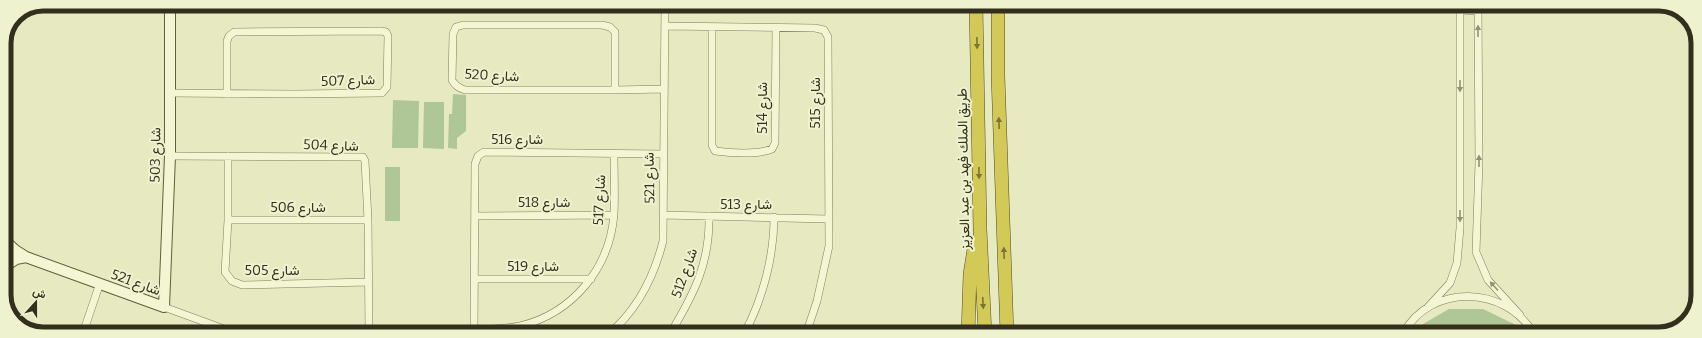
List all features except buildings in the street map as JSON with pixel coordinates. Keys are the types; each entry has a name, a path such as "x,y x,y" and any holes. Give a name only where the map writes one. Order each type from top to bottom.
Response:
{"highway":[{"name":"طريق الملك فهد بن عبد العزيز","path":"976,11 980,229 985,327"},
{"path":"998,11 998,76 1007,327"},
{"path":"968,327 971,268 973,252 980,229"}],"street":[{"name":"شارع 503","path":"164,307 170,156 170,11"},
{"name":"شارع 521","path":"617,327 640,300 658,260 663,241 665,11"},
{"path":"1408,327 1415,317 1428,307 1450,283 1457,264 1460,228 1460,11"},
{"path":"1478,11 1479,163 1476,252 1488,280 1529,327"},
{"name":"شارع 520","path":"615,90 615,32 610,26 463,25 456,27 453,34 452,80 460,88 465,90 615,90 664,89"},
{"name":"شارع 515","path":"665,26 815,28 824,30 828,37 829,246 824,274 808,327"},
{"name":"شارع 514","path":"712,27 712,145 715,151 723,152 765,152 772,149 775,143 776,28"},
{"name":"شارع 507","path":"170,93 227,94 382,93 388,88 388,36 386,32 381,31 234,32 229,36 227,41 227,94"},
{"name":"شارع 516","path":"474,327 475,164 478,156 484,152 663,154"},
{"name":"شارع 517","path":"513,327 540,319 575,297 592,279 609,238 614,215 614,153"},
{"name":"شارع 504","path":"170,156 363,157 365,161 368,220 369,327"},
{"name":"شارع 505","path":"228,156 228,220 225,272 232,281 242,285 368,282"},
{"name":"شارع 518","path":"475,216 614,215"},
{"name":"شارع 513","path":"664,215 828,219"},
{"name":"شارع 512","path":"674,327 689,303 705,260 709,238 709,216"},
{"path":"747,327 762,288 768,266 774,235 774,217"},
{"name":"شارع 506","path":"228,220 368,220"},
{"name":"شارع 521","path":"11,247 26,257 219,327"},
{"path":"11,262 16,259 26,257"},
{"name":"شارع 519","path":"475,279 592,279"},
{"path":"85,327 100,283"},
{"path":"1428,307 1450,298 1475,296 1499,302 1520,315"}],"green space":[{"path":"453,94 466,95 466,131 457,138 457,149 448,148 449,114 452,114"},
{"path":"393,100 419,101 418,148 392,148"},
{"path":"424,102 444,102 444,149 423,148"},
{"path":"385,167 400,167 400,221 385,221"},
{"path":"1449,309 1483,309 1514,324 1516,327 1421,327 1423,324"}]}
